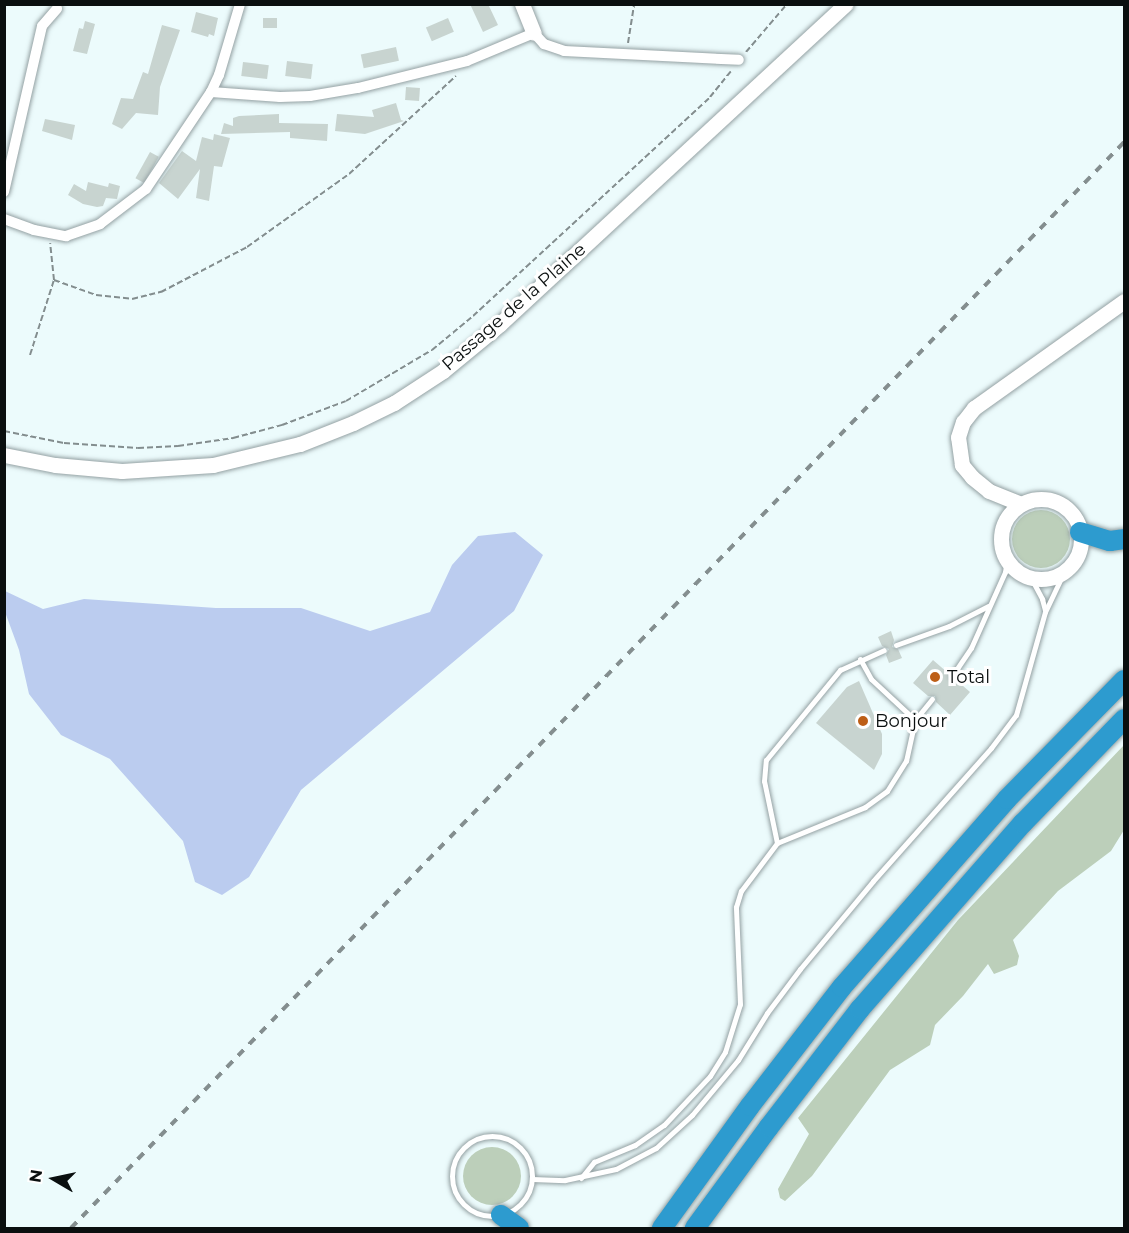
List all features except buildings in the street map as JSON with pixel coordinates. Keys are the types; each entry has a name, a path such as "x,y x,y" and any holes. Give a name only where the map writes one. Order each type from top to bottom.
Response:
{"highway":[{"path":"1080,532 1110,541 1125,539"},
{"path":"662,1228 750,1106 842,987 1007,799 1125,680"},
{"path":"695,1228 860,1009 939,915 1023,823 1125,718"},
{"path":"501,1215 519,1228"}],"street":[{"path":"4,219 49,234 66,236 100,224 146,189 211,92 219,75 240,4"},
{"path":"522,4 534,33 544,44 564,51 739,60"},
{"name":"Passage de la Plaine","path":"4,455 55,465 122,471 213,465 267,454 308,441 394,403 443,371 500,324 845,4"},
{"path":"4,192 42,26 57,9"},
{"path":"211,92 255,96 310,96 392,81 466,61 534,33"},
{"path":"1021,504 989,491 962,465 958,437 963,422 975,408 1125,301"},
{"path":"1039,499 1058,503 1073,515 1080,532 1076,558 1064,572 1046,579 1031,578 1017,571 1007,560 1001,542 1002,529 1007,518 1021,504 1039,499"}],"lane":[{"path":"951,676 971,648 1005,572 1007,560"},
{"path":"532,1179 581,1178 616,1169 656,1148 715,1090 800,969 873,881 991,748 1016,715 1045,612 1064,572"},
{"path":"1031,578 1042,599 1045,612"},
{"path":"896,645 949,626 988,606"},
{"path":"777,843 764,781 766,760 840,670 884,650"},
{"path":"860,659 871,679 915,720"},
{"path":"581,1178 594,1162 635,1145 664,1125 693,1096 725,1052 740,1004 736,907 741,891 777,843 865,807 887,791 906,761 915,720 932,699"},
{"path":"502,1137 511,1141 524,1153 532,1179 522,1202 501,1215 474,1212 456,1193 453,1166 461,1150 476,1139 502,1137"}],"path":[{"path":"626,55 634,4"},
{"path":"4,430 75,444 138,448 178,446 232,438 282,425 346,401 432,350 472,316 710,97 787,4"},
{"path":"54,280 96,295 132,299 161,292 247,247 349,174 448,85 466,61"},
{"path":"30,355 54,280 49,234"}],"green space":[{"path":"1041,510 1057,515 1065,523 1070,539 1065,555 1057,563 1041,568 1025,563 1017,555 1012,539 1017,523 1025,515"},
{"path":"1124,745 1124,830 1111,851 1058,891 1013,940 1019,956 1017,965 994,974 988,964 963,996 935,1025 930,1045 890,1070 812,1176 785,1201 780,1198 778,1189 809,1134 798,1118 958,920"},
{"path":"492,1147 503,1149 516,1160 521,1176 519,1187 508,1200 492,1205 481,1203 468,1192 463,1176 465,1165 476,1152"}],"water":[{"path":"515,532 543,555 514,611 301,790 249,877 222,895 195,882 183,841 110,759 61,735 29,694 19,650 5,612 5,591 43,609 84,599 216,608 301,608 370,631 430,612 452,565 478,536"}],"railway":[{"path":"71,1228 1124,142"}],"place":[{"name":"Total","path":"935,677"},
{"name":"Bonjour","path":"863,721"}]}
